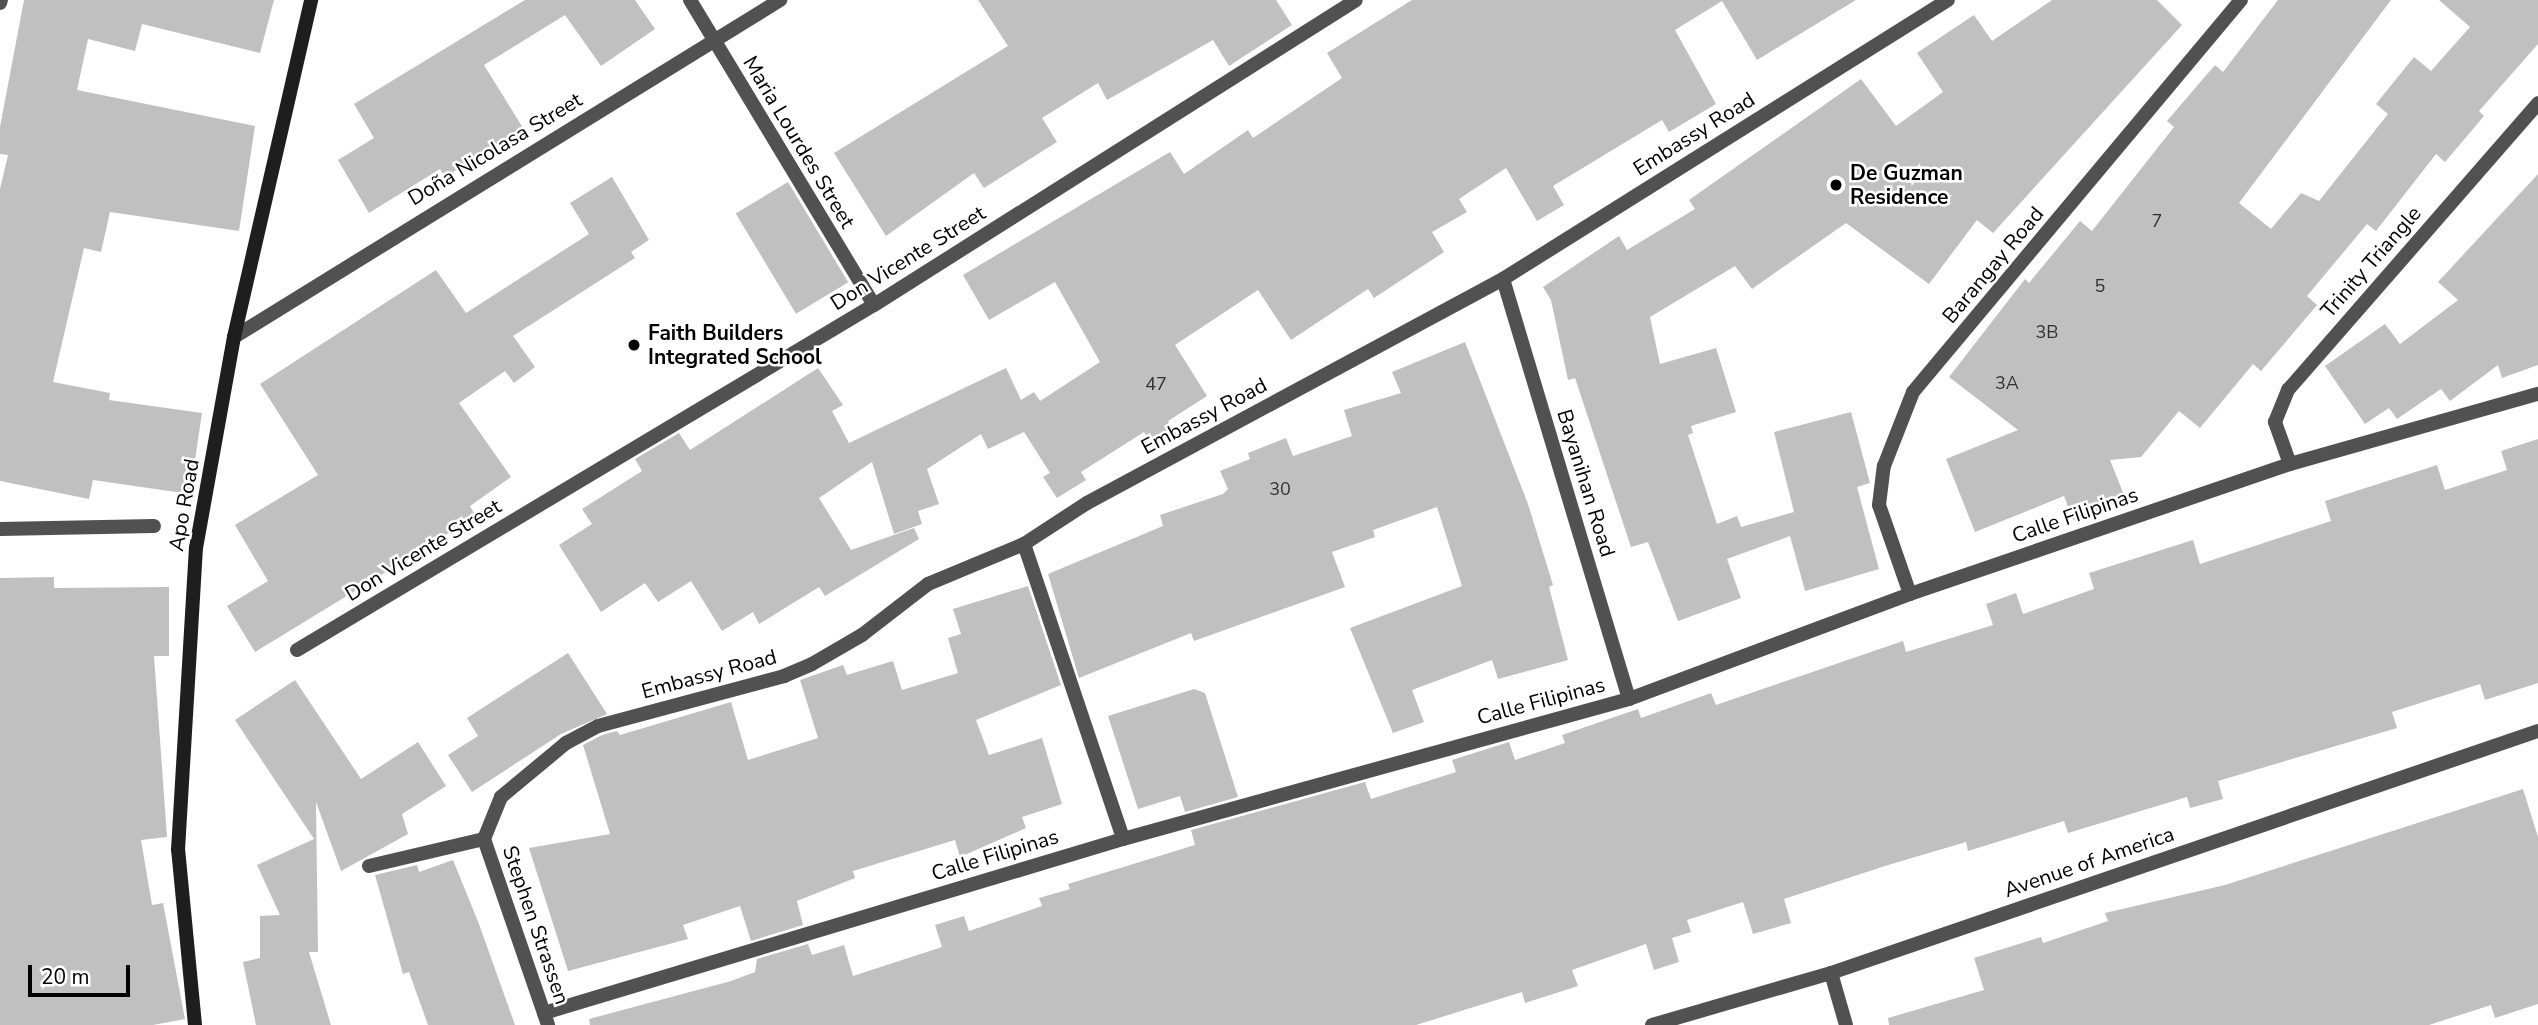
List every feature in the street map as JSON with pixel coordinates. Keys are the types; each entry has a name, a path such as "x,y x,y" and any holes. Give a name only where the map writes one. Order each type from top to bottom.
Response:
{"street":[{"name":"Apo Road","path":"195,1025 178,850 182,729 196,548 234,337 310,0"},
{"name":"Maria Lourdes Street","path":"690,0 874,305"},
{"name":"Doña Nicolasa Street","path":"234,337 779,0"},
{"name":"Don Vicente Street","path":"297,650 874,305 1356,0"},
{"name":"Embassy Road","path":"484,839 501,797 566,743 598,726 784,676 862,635 928,584 1024,544 1087,503 1503,279 1948,0"},
{"name":"Barangay Road","path":"1910,594 1879,505 1884,466 1913,392 2241,0"},
{"name":"Trinity Triangle","path":"2290,464 2275,422 2288,390 2538,103"},
{"name":"Bayanihan Road","path":"1503,279 1629,699"},
{"name":"Calle Filipinas","path":"546,1019 1123,839 1629,699 1910,594 2290,464 2538,394"},
{"path":"0,529 154,526"},
{"path":"1024,544 1123,839"},
{"name":"Avenue of America","path":"1652,1025 1831,972 2538,731"},
{"path":"369,866 484,839"},
{"name":"Stephen Strassen","path":"484,839 546,1019"},
{"path":"1831,972 1846,1025"}],"building":[{"path":"24,0 274,0 260,53 142,24 135,51 88,39 77,90 255,126 239,231 110,212 101,252 84,248 53,382 110,393 109,400 202,413 190,494 93,480 89,499 0,481 0,189 8,155 0,154 0,127"},
{"path":"525,0 635,0 655,29 601,66 565,15 484,65 523,128 445,177 440,169 369,213 338,160 374,138 354,104"},
{"path":"978,0 1276,0 1292,25 1229,66 1213,40 1107,100 1098,83 1042,118 1057,142 984,188 974,173 886,236 834,153 1008,46"},
{"path":"1412,0 1856,0 1757,60 1722,1 1675,30 1716,104 1669,132 1662,120 1553,186 1564,205 1537,221 1506,168 1459,199 1467,212 1432,232 1444,252 1374,298 1368,289 1291,340 1258,290 1175,345 1207,396 1168,421 1179,438 1164,448 1153,448 1144,432 1081,472 1086,480 1057,498 1043,477 1050,473 1024,432 988,449 981,434 927,469 939,504 918,511 922,524 894,534 872,462 819,498 851,550 914,528 919,539 825,596 819,587 759,624 753,612 722,631 691,581 658,602 645,583 601,612 559,545 592,524 582,509 642,471 635,459 679,433 690,450 818,368 843,405 832,411 849,443 1006,368 1021,400 1034,392 1040,401 1100,362 1055,282 989,320 963,275 1170,152 1184,174 1248,130 1253,138 1342,78 1327,53"},
{"path":"2052,0 2157,0 2182,25 1993,233 1977,220 1929,284 1846,223 1752,289 1735,266 1650,317 1660,364 1716,348 1736,412 1691,426 1693,433 1688,435 1717,524 1737,516 1741,527 1794,512 1774,432 1851,412 1870,483 1857,487 1879,569 1805,591 1790,536 1727,559 1741,598 1678,621 1648,542 1631,547 1575,378 1568,380 1551,300 1543,287 1619,236 1627,250 1695,209 1689,200 1861,79 1896,126 1943,92 1917,53 1974,15 1992,41"},
{"path":"2278,0 2391,0 2239,203 2271,229 2301,193 2319,201 2388,114 2376,104 2414,57 2431,71 2470,27 2439,0 2538,0 2538,44 2479,111 2484,116 2445,162 2436,154 2376,231 2367,224 2307,296 2317,305 2261,371 2253,364 2200,428 2179,411 2141,457 2110,460 2126,500 2073,520 2064,496 1975,532 1946,459 2018,430 1949,377 2025,279 2029,283 2080,221 2092,231 2174,127 2167,121 2215,65 2223,72"},
{"path":"2538,174 2538,365 2502,378 2498,365 2450,401 2441,389 2397,419 2389,408 2365,424 2325,366 2385,324 2400,344 2458,300 2438,282"},
{"path":"612,177 649,240 631,252 635,258 513,336 535,367 514,383 505,371 459,403 511,477 470,506 476,517 255,652 227,606 268,581 235,525 318,475 260,384 436,270 466,313 589,234 570,203"},
{"path":"788,182 848,282 796,314 736,213"},
{"path":"1465,342 1528,504 1553,585 1549,587 1568,660 1498,679 1492,660 1412,690 1424,722 1393,733 1350,628 1462,586 1437,507 1373,530 1375,537 1332,552 1345,587 1194,641 1191,633 1079,678 1048,574 1163,526 1160,515 1223,494 1228,489 1220,471 1250,459 1248,453 1286,438 1293,456 1352,436 1344,410 1401,393 1392,372"},
{"path":"2538,439 2538,683 2485,700 2480,684 2392,712 2397,728 2218,781 2223,799 2190,808 2187,797 2068,833 2064,821 1968,851 1966,842 1784,899 1791,923 1753,934 1743,902 1687,920 1691,932 1672,938 1679,962 1654,970 1646,944 1572,970 1578,986 1525,1003 1522,992 1416,1025 590,1025 589,1019 731,981 755,972 757,959 808,944 812,955 844,945 853,976 942,947 935,925 964,916 969,931 1042,906 1039,898 1070,889 1068,884 1195,845 1191,830 1365,782 1371,799 1456,772 1452,760 1509,742 1515,760 1565,743 1562,735 1638,709 1641,718 1711,693 1716,705 1903,641 1906,652 1993,625 1986,604 2016,593 2023,614 2094,589 2089,573 2193,540 2200,564 2331,521 2325,501 2437,465 2445,490 2507,470 2501,451"},
{"path":"54,577 54,588 169,587 169,656 154,656 167,837 141,840 152,905 163,903 185,1019 153,1025 0,1025 0,578"},
{"path":"1028,586 1061,685 976,720 989,755 1042,738 1062,804 1022,817 1026,828 960,857 955,840 853,871 855,878 797,901 803,925 751,941 740,906 683,925 688,939 568,971 529,848 610,834 583,745 602,735 617,731 620,735 731,702 748,760 818,738 800,680 843,665 847,675 893,661 902,690 958,673 948,638 961,634 953,609"},
{"path":"568,653 607,714 561,734 472,792 448,755 478,736 467,718"},
{"path":"295,680 361,779 418,742 446,786 402,814 408,834 341,871 316,802 318,952 309,952 331,1025 256,1025 243,962 260,958 260,916 280,915 257,865 314,839 235,720"},
{"path":"1194,689 1205,693 1238,797 1185,812 1180,796 1138,809 1108,716"},
{"path":"2523,789 2538,837 2538,1004 2495,1018 2491,1005 2429,1025 1889,1025 1888,1018 1984,990 1974,958 2041,937 2043,943 2108,921 2105,913 2225,885"},
{"path":"453,860 515,1025 428,1025 409,972 403,974 375,875 417,865 419,872"}],"place":[{"name":"De Guzman Residence","path":"1836,185"},
{"name":"Faith Builders Integrated School","path":"634,345"}]}
